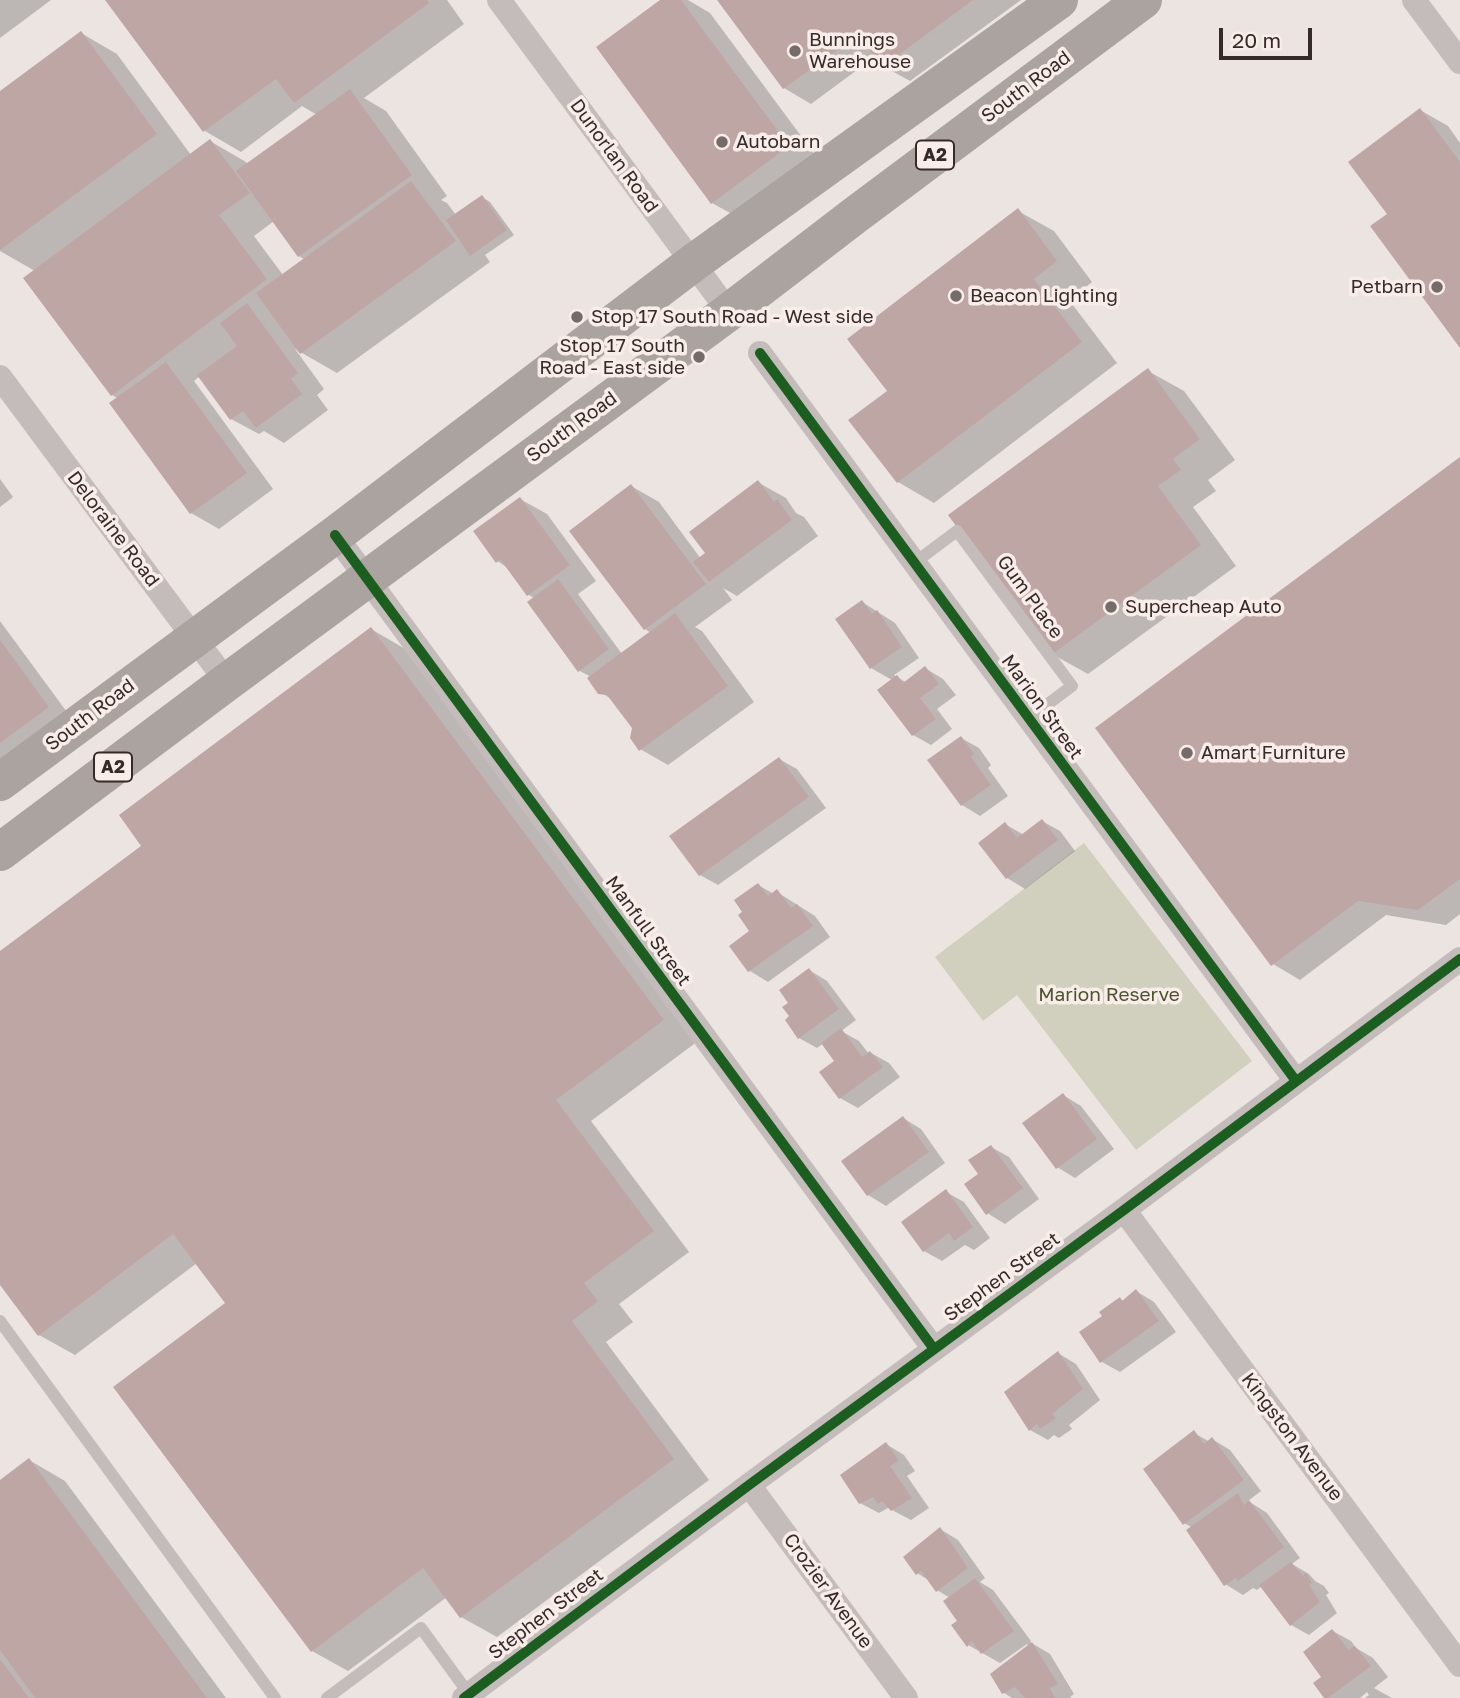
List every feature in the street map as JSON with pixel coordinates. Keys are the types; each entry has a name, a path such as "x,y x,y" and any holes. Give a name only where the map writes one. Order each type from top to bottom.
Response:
{"highway":[{"name":"South Road","path":"0,782 335,535 693,263 1059,0"},
{"name":"South Road","path":"0,852 729,312 1143,0"}],"street":[{"name":"Dunorlan Road","path":"499,0 729,312"},
{"path":"1414,0 1460,62"},
{"name":"Marion Street","path":"760,353 1296,1081"},
{"name":"Deloraine Road","path":"0,377 226,682"},
{"name":"Manfull Street","path":"335,535 934,1349"},
{"name":"Stephen Street","path":"466,1696 1460,959"},
{"name":"Kingston Avenue","path":"1124,1210 1460,1665"},
{"name":"Crozier Avenue","path":"749,1485 906,1698"}],"lane":[{"name":"Gum Place","path":"914,563 957,531 1072,686 1029,718"},
{"path":"0,1321 275,1698"},
{"path":"327,1698 421,1628 466,1696"}],"green space":[{"name":"Marion Reserve","path":"1084,843 1252,1061 1136,1150 1017,995 983,1021 935,957"}],"building":[{"path":"105,0 427,0 429,3 294,103 276,79 203,132"},
{"path":"660,0 681,0 789,146 711,204 596,47"},
{"name":"Bunnings Warehouse","path":"717,0 973,0 882,67 858,35 783,89"},
{"path":"81,31 157,134 0,250 0,91"},
{"path":"350,89 412,175 298,257 236,171"},
{"name":"Petbarn","path":"1420,108 1460,162 1460,348 1370,226 1387,214 1348,162"},
{"path":"210,139 250,193 219,215 267,279 111,396 23,278"},
{"path":"411,181 456,241 300,354 256,293"},
{"path":"482,195 507,230 470,256 446,220"},
{"path":"1018,208 1057,261 1034,279 1082,342 897,483 848,420 887,391 847,339"},
{"path":"247,303 298,373 291,379 302,394 256,428 243,411 230,420 197,375 237,346 220,323"},
{"path":"166,362 247,473 190,514 109,403"},
{"path":"1148,368 1200,439 1173,459 1181,470 1158,486 1201,545 1051,655 948,515"},
{"path":"1460,457 1460,879 1418,910 1358,901 1271,966 1095,728"},
{"path":"758,480 774,502 777,499 792,520 709,582 693,562 705,553 689,532"},
{"path":"631,484 706,584 644,630 569,531"},
{"path":"520,497 570,565 527,596 500,559 496,563 473,531"},
{"path":"558,579 609,649 578,672 527,602"},
{"path":"862,600 872,614 877,610 902,647 870,669 835,619"},
{"path":"675,613 728,686 639,751 630,738 632,728 607,695 598,694 587,678"},
{"path":"371,627 664,1020 556,1100 654,1231 584,1283 598,1301 572,1321 674,1459 460,1618 423,1568 311,1652 113,1387 225,1303 173,1234 38,1336 0,1285 0,951 141,846 119,815"},
{"path":"0,640 49,707 0,743"},
{"path":"925,666 939,684 920,698 936,719 912,736 877,690 897,675 903,683"},
{"path":"961,736 974,754 971,757 991,785 961,806 927,760"},
{"path":"779,757 809,797 699,876 669,836"},
{"path":"1042,819 1058,840 1006,879 978,843 1005,822 1017,838"},
{"path":"758,883 768,896 777,889 791,908 797,904 813,926 748,972 729,946 749,931 738,915 742,912 734,900"},
{"path":"809,968 839,1009 798,1039 785,1020 789,1016 782,1007 788,1003 779,990"},
{"path":"841,1028 862,1057 870,1051 883,1067 839,1099 819,1072 834,1061 821,1043"},
{"path":"1063,1093 1097,1139 1056,1169 1022,1123"},
{"path":"903,1116 929,1152 867,1196 841,1161"},
{"path":"991,1145 1023,1188 986,1215 964,1184 978,1174 968,1160"},
{"path":"946,1189 973,1227 954,1241 949,1233 923,1252 901,1222"},
{"path":"1136,1289 1159,1321 1100,1363 1079,1332 1102,1316 1099,1312 1120,1297 1122,1301"},
{"path":"1058,1351 1083,1389 1052,1414 1056,1418 1040,1429 1037,1424 1029,1431 1004,1392"},
{"path":"1194,1430 1204,1444 1212,1437 1244,1480 1183,1525 1143,1469"},
{"path":"886,1442 899,1461 890,1466 912,1498 891,1511 882,1501 878,1504 873,1497 859,1504 840,1475"},
{"path":"29,1458 207,1698 35,1698 0,1650 0,1480"},
{"path":"1238,1493 1244,1505 1249,1500 1284,1547 1238,1581 1236,1578 1224,1586 1186,1530"},
{"path":"940,1527 968,1568 936,1592 921,1571 916,1575 903,1557"},
{"path":"1291,1562 1303,1576 1306,1573 1312,1583 1309,1585 1320,1602 1290,1626 1259,1585"},
{"path":"975,1578 1014,1631 981,1654 972,1641 967,1647 951,1625 957,1621 943,1601"},
{"path":"1332,1629 1349,1650 1355,1646 1371,1666 1328,1698 1324,1698 1313,1683 1321,1677 1303,1652"},
{"path":"1032,1642 1058,1684 1050,1688 1055,1698 1025,1698 1015,1687 1002,1694 990,1674"},
{"path":"0,1659 29,1698 0,1698"}],"cycle path":[{"path":"760,353 1296,1081"},
{"path":"335,535 934,1349"},
{"path":"464,1698 1460,959"}],"place":[{"name":"Bunnings Warehouse","path":"795,51"},
{"name":"Autobarn","path":"722,142"},
{"name":"Petbarn","path":"1437,287"},
{"name":"Beacon Lighting","path":"956,296"},
{"name":"Stop 17 South Road - West side","path":"577,317"},
{"name":"Stop 17 South Road - East side","path":"699,357"},
{"name":"Supercheap Auto","path":"1111,607"},
{"name":"Amart Furniture","path":"1187,753"}]}
